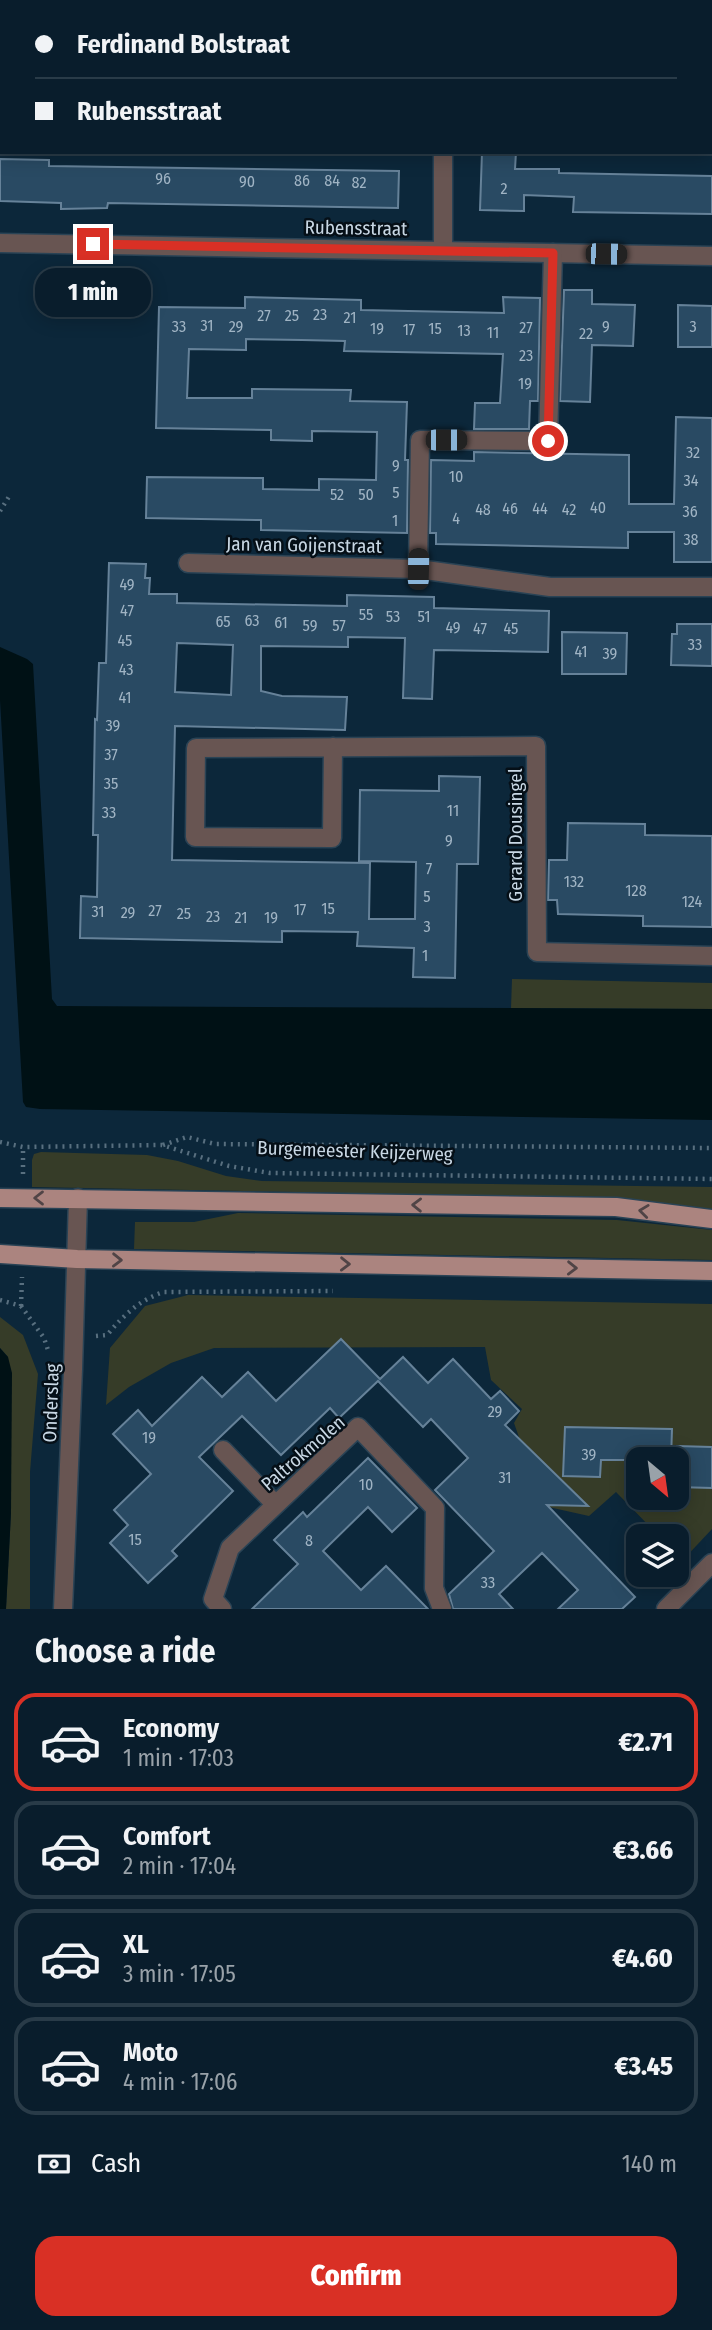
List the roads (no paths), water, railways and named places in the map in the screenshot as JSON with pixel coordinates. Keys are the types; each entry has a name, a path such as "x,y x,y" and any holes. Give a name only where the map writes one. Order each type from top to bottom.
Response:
{"main road":[{"path":"0,1198 616,1207 712,1219"},
{"path":"0,1254 77,1259 712,1271"}],"street":[{"path":"443,154 443,250"},
{"name":"Rubensstraat","path":"0,243 712,256"},
{"path":"418,569 420,440 548,441 553,253"},
{"name":"Jan van Goijenstraat","path":"188,563 418,569 550,587 712,587"},
{"name":"Gerard Dousingel","path":"333,747 332,838 195,837 196,748 333,747 536,746 537,952 712,956"},
{"name":"Onderslag","path":"63,1609 78,1198"},
{"name":"Paltrokmolen","path":"222,1609 213,1599 230,1548 358,1427 435,1508 434,1588 442,1609"},
{"path":"223,1450 275,1504"},
{"path":"666,1609 711,1567"}]}
